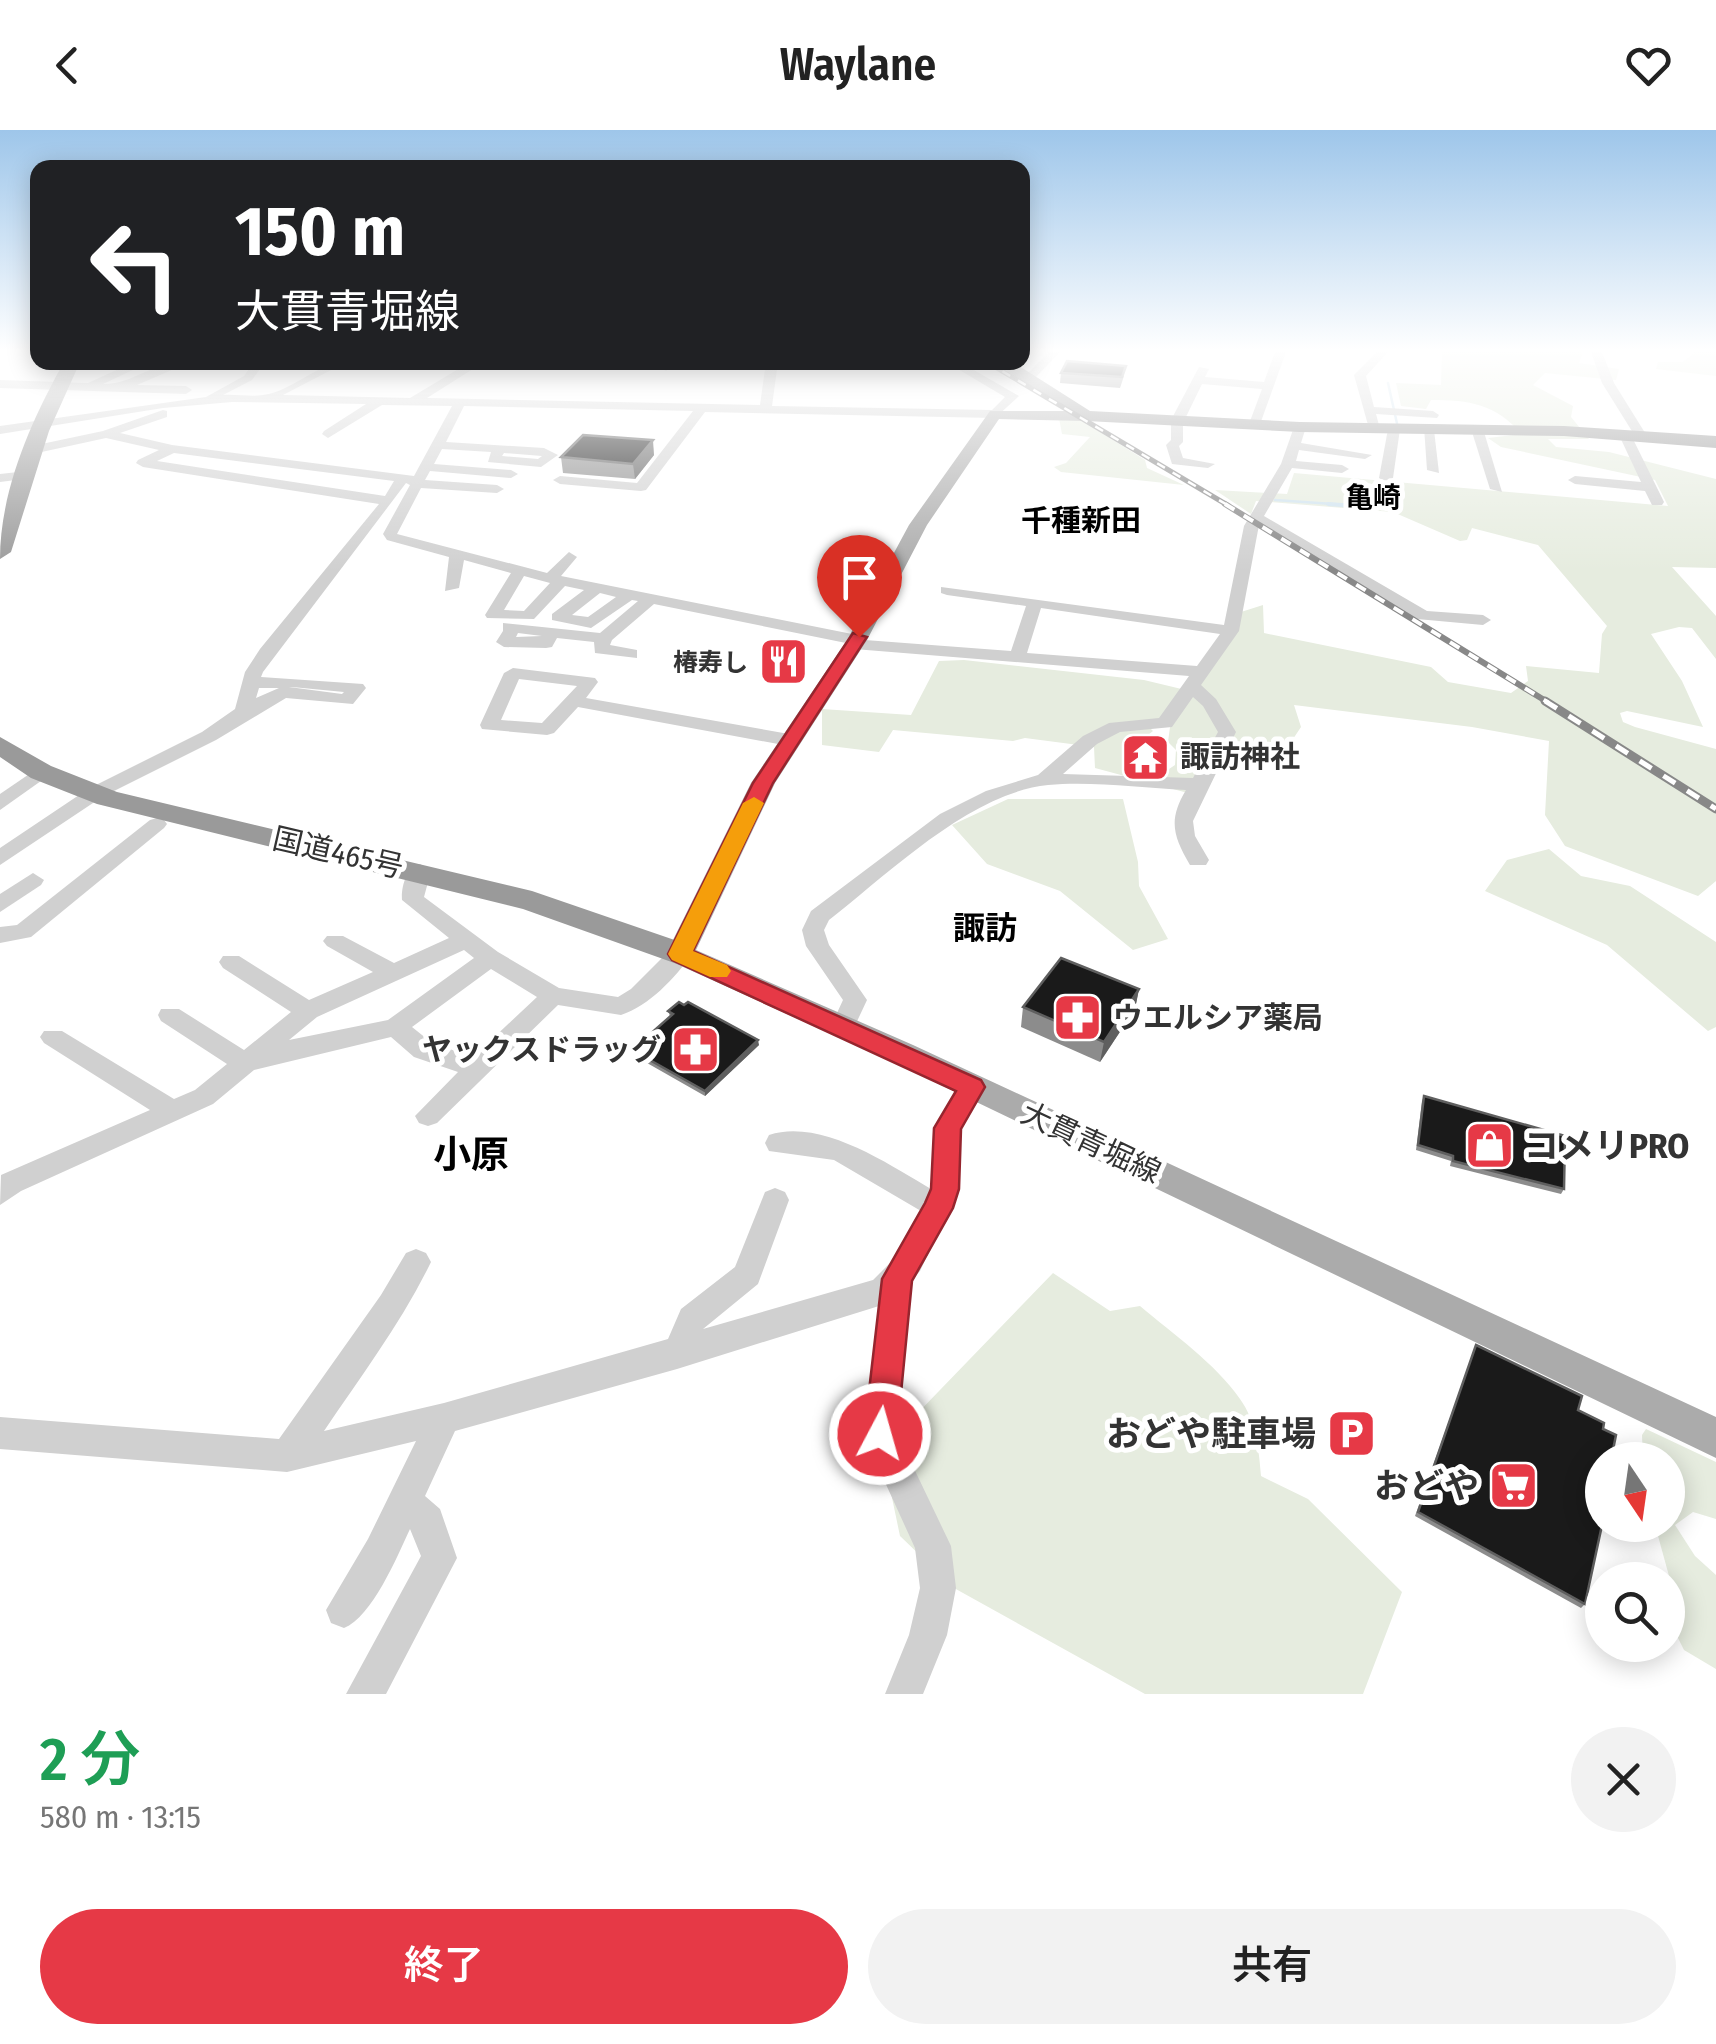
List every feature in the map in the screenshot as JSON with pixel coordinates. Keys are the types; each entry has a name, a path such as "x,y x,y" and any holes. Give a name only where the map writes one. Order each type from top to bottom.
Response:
{"highway":[{"path":"0,552 37,450 42,425"},
{"path":"1259,425 1298,436 1348,425"},
{"path":"1441,425 1478,432 1716,442"},
{"name":"国道465号","path":"0,745 41,772 94,793 532,902 680,954"}],"main road":[{"path":"680,954 763,783 855,642 918,525 987,425"},
{"name":"大貫青堀線","path":"680,954 843,1026 1716,1438"}],"street":[{"path":"0,430 35,425"},
{"path":"37,450 131,425"},
{"path":"328,434 342,425"},
{"path":"447,425 415,477 390,534 398,540 556,579 855,642 1196,679"},
{"path":"560,480 641,487 689,425"},
{"path":"1179,425 1177,442 1172,445 1177,461 1208,464"},
{"path":"1386,478 1393,425"},
{"path":"1431,425 1434,470"},
{"path":"1575,480 1653,494 1628,425"},
{"path":"1478,432 1497,489"},
{"path":"106,434 172,449 497,489"},
{"path":"1045,779 1090,740 1116,726 1165,723 1230,630 1246,543 1288,464 1298,436 1365,455"},
{"path":"436,445 501,449"},
{"path":"172,449 143,464 389,500"},
{"path":"1288,464 1342,469"},
{"path":"0,472 27,475"},
{"path":"244,712 251,683 266,653 389,500 415,477 518,475"},
{"path":"1256,518 1423,616 1483,620"},
{"path":"451,588 457,556"},
{"path":"520,570 493,615 528,616 569,557"},
{"path":"598,588 558,617 591,623 628,595"},
{"path":"947,590 1230,630"},
{"path":"631,654 602,649 604,638 650,599"},
{"path":"1017,658 1035,603"},
{"path":"508,627 504,642 546,643 553,630 604,638"},
{"path":"513,673 590,682 574,701 547,729 489,724 513,673"},
{"path":"1196,679 1227,732 1223,749 1200,784 1182,830 1198,860"},
{"path":"0,858 94,793 208,736 283,692 347,700 357,688 251,683"},
{"path":"574,701 789,740"},
{"path":"0,804 41,772"},
{"path":"843,1026 854,1000 818,946 813,930 820,916 948,818 1004,790 1045,779 1200,784"},
{"path":"0,935 22,932 158,824"},
{"path":"420,872 412,890 413,900 490,958 553,996 621,1006 640,995 680,954"},
{"path":"0,905 32,880"},
{"path":"4,1184 204,1097 308,1011 468,939"},
{"path":"335,941 391,972"},
{"path":"245,1063 269,1054 395,1027 490,958"},
{"path":"232,962 308,1011"},
{"path":"428,1116 553,996"},
{"path":"170,1015 245,1063"},
{"path":"395,1027 423,1050 476,1068"},
{"path":"54,1038 173,1111"},
{"path":"0,1433 288,1456 444,1419 883,1291 897,1279 938,1208 945,1189 947,1128 972,1087"},
{"path":"779,1143 839,1150 938,1208"},
{"path":"677,1354 692,1318 746,1276 775,1200"},
{"path":"288,1456 392,1305 416,1262"},
{"path":"897,1279 880,1434 933,1546 938,1588 928,1635 904,1694"},
{"path":"344,1610 382,1552 444,1419"},
{"path":"365,1694 439,1558 428,1521 407,1503"}],"shaded area":[{"path":"1060,425 1089,425 1145,460 1147,468 1184,485 1061,472 1054,467 1066,463 1090,437 1062,434"},
{"path":"1513,425 1578,425 1589,439 1548,439 1556,447 1609,452 1716,479 1716,568 1672,567 1716,616 1716,659 1692,628 1651,634 1682,681 1703,727 1627,711 1620,713 1623,722 1635,727 1716,749 1716,881 1698,896 1565,846 1545,815 1549,741 1472,727 1294,705 1301,727 1283,754 1219,754 1199,796 1095,768 1094,747 1025,738 1013,741 893,730 879,752 822,745 822,709 911,715 939,661 964,660 1144,680 1194,692 1241,612 1263,605 1264,633 1431,667 1448,682 1511,693 1528,681 1526,666 1599,673 1602,634 1607,626 1538,545 1472,528 1467,540 1460,541 1393,512 1256,501 1251,514 1215,490 1287,494 1294,473 1668,506 1655,480 1501,447 1488,438 1522,434","holes":["1176,721 1170,727 1168,742 1176,750 1175,765 1169,769 1152,764 1151,769 1138,766 1135,757 1147,743 1153,731 1150,728"]},
{"path":"1008,799 1123,799 1138,862 1139,886 1168,939 1133,950 1060,891 987,864 952,825"},
{"path":"1549,849 1581,876 1630,886 1716,942 1716,1027 1708,1031 1607,945 1485,891 1507,860"},
{"path":"1053,1273 1110,1311 1140,1306 1206,1361 1230,1386 1250,1417 1261,1476 1308,1499 1402,1592 1363,1694 1145,1694 954,1588 900,1536 882,1450"},
{"path":"1646,1429 1674,1442 1642,1442"},
{"path":"1685,1447 1716,1462 1716,1519 1693,1512 1685,1518"},
{"path":"1685,1540 1716,1575 1716,1669 1685,1651 1685,1562 1665,1562 1660,1542"}],"building":[{"path":"583,435 653,440 633,464 561,457"},
{"path":"1061,958 1139,989 1104,1042 1023,1007"},
{"name":"ヤックスドラッグ","path":"679,1002 688,1002 758,1040 705,1091 632,1050 673,1014 668,1011"},
{"name":"コメリPRO","path":"1424,1096 1565,1136 1564,1189 1453,1161 1453,1156 1418,1145"},
{"name":"おどや","path":"1476,1345 1582,1396 1578,1410 1604,1423 1603,1429 1616,1435 1615,1442 1585,1442 1585,1542 1598,1542 1594,1562 1585,1562 1585,1604 1418,1512"}],"waterway":[{"path":"1383,506 1389,475"},
{"path":"1275,500 1362,506"},
{"path":"1328,504 1383,508 1384,504"}],"railway":[{"path":"1093,425 1229,506"},
{"path":"1225,504 1549,703"},
{"path":"1545,701 1716,809"}],"slow traffic":[{"path":"719,971 680,954 754,803"}],"place":[{"name":"椿寿し","path":"783,662"},
{"name":"諏訪神社","path":"1145,757"},
{"name":"ウエルシア薬局","path":"1078,1018"},
{"name":"ヤックスドラッグ","path":"696,1050"},
{"name":"コメリPRO","path":"1489,1146"},
{"name":"おどや駐車場","path":"1351,1434"},
{"name":"おどや","path":"1514,1486"}],"district":[{"name":"亀崎","path":"1373,497"},
{"name":"千種新田","path":"1081,521"},
{"name":"諏訪","path":"985,928"},
{"name":"小原","path":"471,1155"}],"route":[{"path":"859,637 763,783 680,954 972,1087 947,1128 945,1189 938,1208 897,1279 880,1434"}]}
